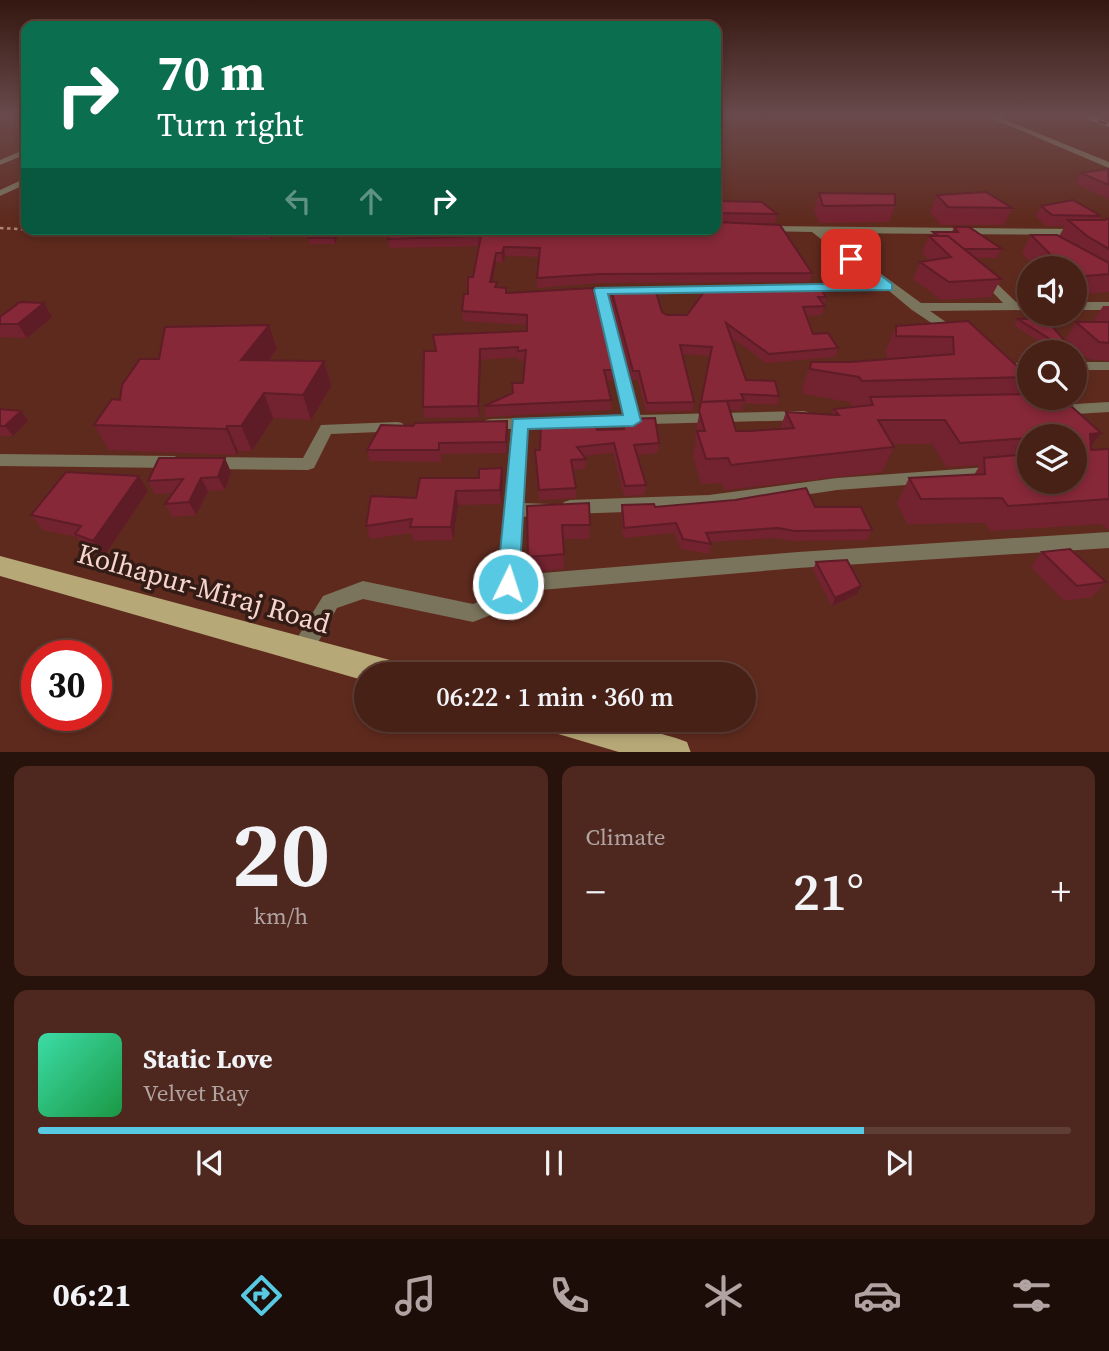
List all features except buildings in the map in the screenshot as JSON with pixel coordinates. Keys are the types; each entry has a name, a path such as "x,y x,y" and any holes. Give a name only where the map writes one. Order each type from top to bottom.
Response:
{"main road":[{"name":"Kolhapur-Miraj Road","path":"0,566 354,664"},
{"path":"603,732 676,752"}],"street":[{"path":"1073,150 1109,165"},
{"path":"0,163 21,153"},
{"path":"0,193 21,183"},
{"path":"750,228 1095,232"},
{"path":"815,230 888,287 969,344"},
{"path":"969,261 1013,306"},
{"path":"792,288 888,287"},
{"path":"559,292 737,289"},
{"path":"600,290 633,421"},
{"path":"916,307 1017,306"},
{"path":"1087,306 1109,306"},
{"path":"1017,366 996,363 1017,382"},
{"path":"1087,366 1109,366"},
{"path":"1087,408 1109,407"},
{"path":"1046,410 1062,424"},
{"path":"478,425 817,415"},
{"path":"302,650 330,602 363,590 473,613 507,600 519,424"},
{"path":"0,460 308,464 326,429 409,427"},
{"path":"513,510 709,502 836,484 1017,471"},
{"path":"508,584 798,560 1109,540"}],"path":[{"path":"0,228 21,229"}],"route":[{"path":"508,584 519,424 633,421 600,290 888,287 851,259"}]}
